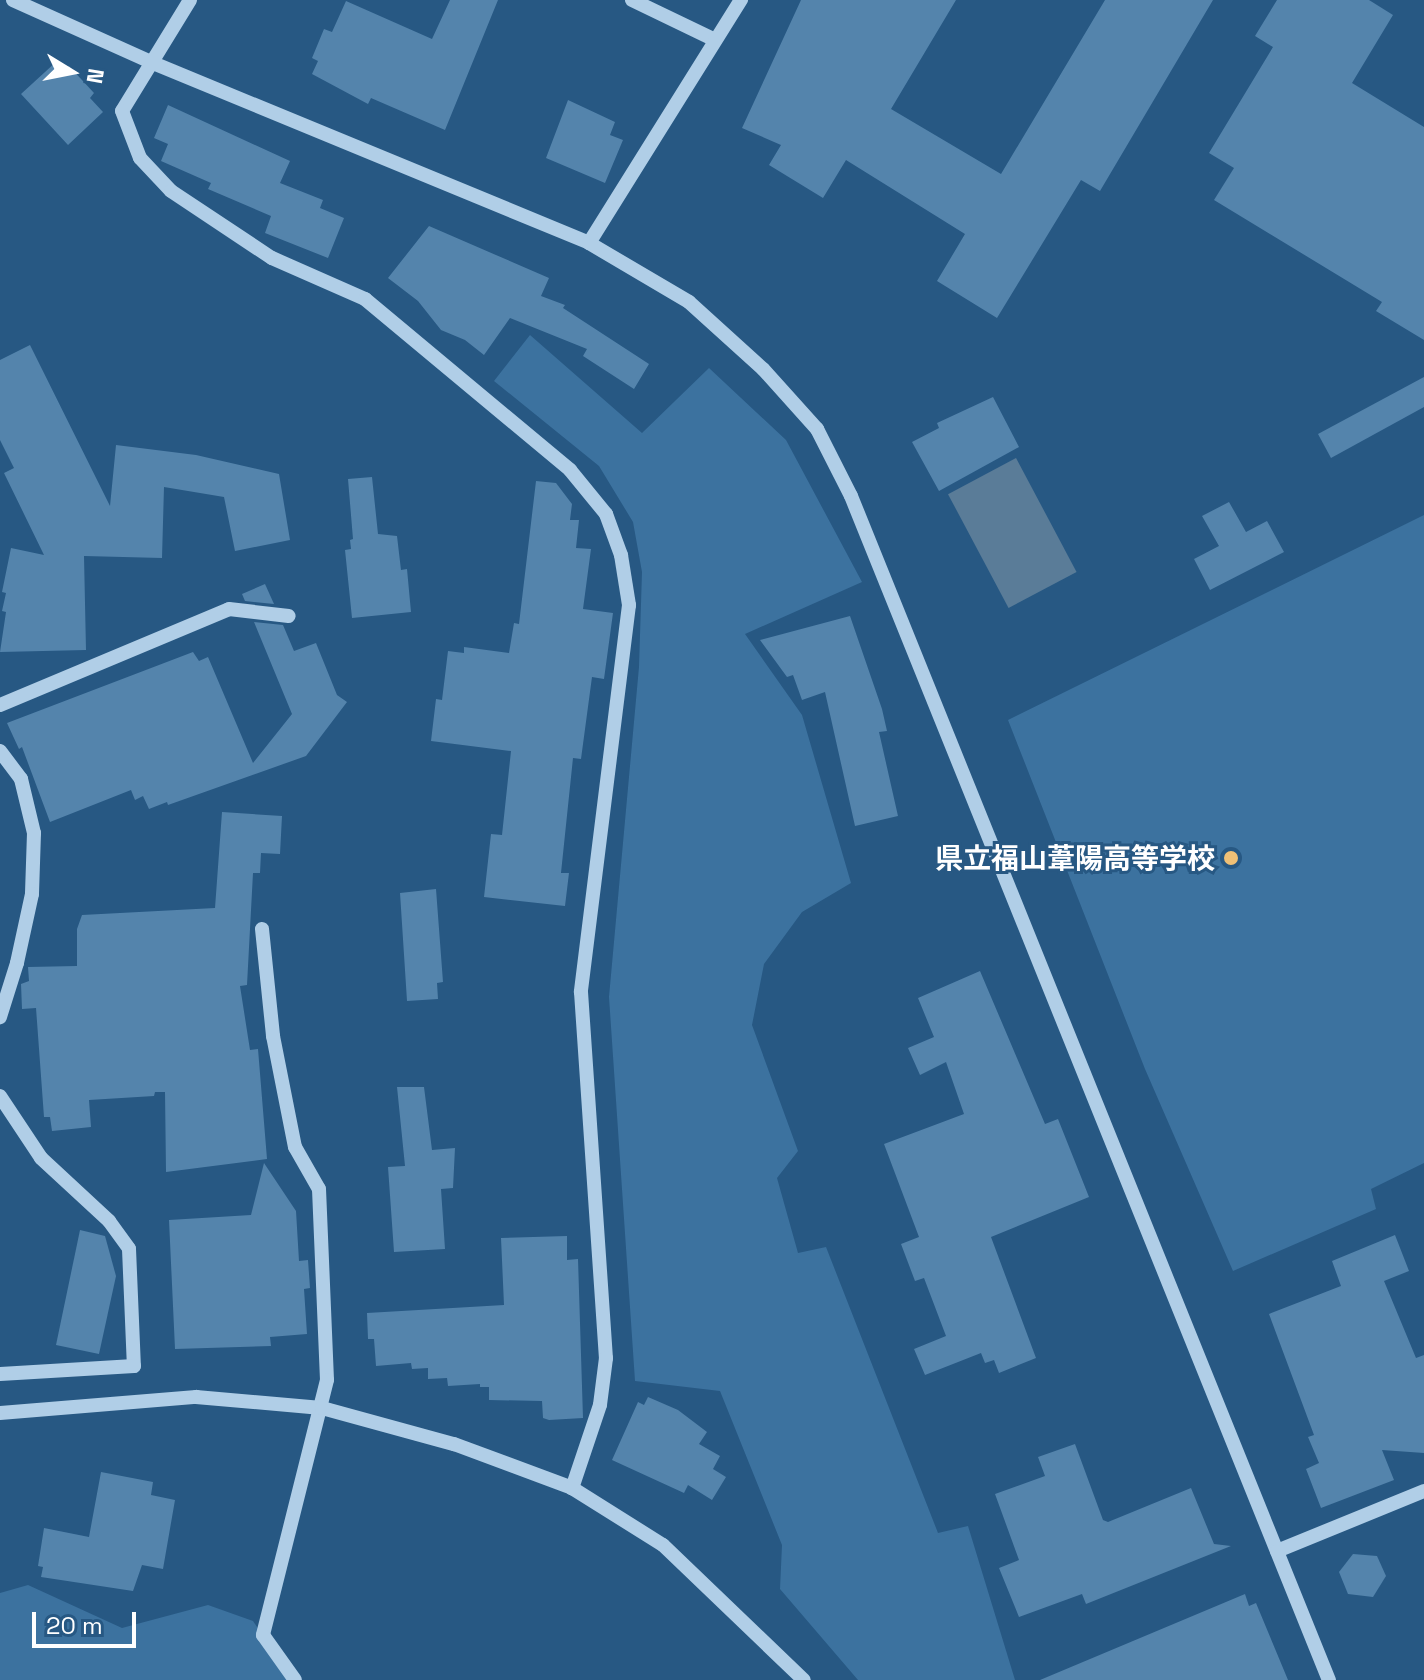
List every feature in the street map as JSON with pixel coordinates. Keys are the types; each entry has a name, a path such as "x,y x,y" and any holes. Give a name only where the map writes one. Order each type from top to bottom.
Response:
{"street":[{"path":"13,0 153,63 589,243 689,302 763,369 817,429 851,496 1329,1680"},
{"path":"190,0 122,111 140,158 171,191 272,258 365,299 570,470 606,514 621,555 629,605 581,992 606,1358 600,1405 572,1488"},
{"path":"632,0 715,40"},
{"path":"589,243 741,0"},
{"path":"0,705 229,609 289,616"},
{"path":"0,751 21,779 34,833 32,894 17,963 0,1017"},
{"path":"262,929 273,1036 295,1147 319,1189 327,1380 263,1635 295,1680"},
{"path":"0,1096 41,1158 109,1221 129,1249 134,1366 0,1374"},
{"path":"0,1413 196,1397 322,1408 454,1444 572,1488 663,1545 804,1680"},
{"path":"1277,1551 1424,1491"}],"shaded area":[{"path":"530,335 642,433 709,368 786,440 862,582 745,634 802,715 851,883 802,912 764,964 752,1025 798,1151 777,1178 798,1253 826,1247 938,1533 968,1526 1015,1680 858,1680 780,1589 782,1545 720,1391 635,1381 609,997 639,667 642,572 633,522 599,466 494,381"},
{"path":"1016,458 1077,572 1009,608 948,494"},
{"path":"1424,515 1424,1163 1371,1189 1376,1209 1233,1271 1145,1069 1008,720"},
{"path":"28,1585 122,1628 208,1605 253,1621 293,1680 0,1680 0,1593"}],"building":[{"path":"450,0 498,0 445,130 371,98 368,104 312,74 318,61 312,58 324,29 332,32 346,1 432,39"},
{"path":"801,0 956,0 891,109 1001,174 1105,0 1213,0 1100,191 1081,180 997,318 937,281 965,234 846,160 823,198 769,165 781,145 742,128"},
{"path":"1277,0 1369,0 1393,15 1352,83 1424,127 1424,340 1376,311 1382,302 1214,200 1234,168 1209,153 1273,47 1255,36"},
{"path":"57,61 65,70 69,66 94,93 90,98 103,112 68,145 21,94"},
{"path":"568,100 615,122 610,135 623,140 605,183 546,158"},
{"path":"168,105 290,161 280,183 323,200 320,208 344,218 328,258 265,233 271,216 208,189 211,183 161,161 168,144 154,138"},
{"path":"429,226 549,278 541,296 565,305 563,308 649,364 634,389 583,356 587,349 510,318 484,355 465,340 441,330 418,301 388,278"},
{"path":"30,345 110,506 116,445 196,455 279,474 290,540 235,551 224,497 164,487 162,558 84,556 86,650 0,652 6,612 2,611 6,593 2,592 11,548 44,555 4,473 14,468 0,440 0,360"},
{"path":"1424,377 1424,407 1331,458 1318,434"},
{"path":"993,397 1019,447 939,491 912,442 939,428 937,423"},
{"path":"372,477 378,534 397,536 401,570 407,569 411,612 352,618 345,550 351,549 350,540 353,539 348,479"},
{"path":"536,481 556,483 572,504 570,520 579,520 576,548 591,549 583,609 613,613 604,679 592,677 581,759 573,758 561,873 569,873 565,906 484,897 491,834 502,835 511,751 431,741 436,699 442,700 448,651 464,653 464,647 509,653 514,623 519,624"},
{"path":"1229,502 1246,532 1267,521 1284,552 1210,590 1194,559 1219,546 1202,516"},
{"path":"265,584 274,604 245,601 242,594"},
{"path":"850,616 882,709 887,731 879,732 898,816 855,826 825,692 802,700 793,675 787,677 760,640"},
{"path":"254,622 283,625 294,651 316,643 337,695 347,702 306,756 168,805 167,802 149,809 143,796 135,800 131,790 50,822 22,747 19,749 7,723 193,652 199,661 208,657 253,763 292,714"},
{"path":"222,812 282,816 280,854 261,853 260,873 253,873 247,985 240,986 250,1050 258,1049 267,1159 166,1172 165,1092 155,1092 154,1096 89,1100 91,1127 52,1131 50,1117 44,1117 36,1008 22,1009 21,984 29,981 28,967 77,966 77,929 82,915 215,908"},
{"path":"436,889 443,982 437,983 438,999 407,1001 400,893"},
{"path":"980,971 1045,1124 1058,1119 1089,1197 991,1237 1036,1358 999,1373 994,1360 985,1363 981,1353 925,1375 914,1349 946,1336 924,1278 915,1281 901,1244 919,1237 884,1144 964,1114 946,1062 920,1075 908,1048 934,1037 918,998"},
{"path":"397,1087 424,1087 432,1150 455,1148 453,1188 441,1189 445,1249 394,1252 388,1167 405,1166"},
{"path":"264,1163 296,1211 299,1261 308,1260 310,1288 304,1289 307,1334 270,1337 271,1346 175,1349 169,1220 251,1215"},
{"path":"80,1230 105,1236 116,1276 99,1354 56,1345"},
{"path":"1395,1235 1409,1271 1384,1281 1416,1358 1424,1355 1424,1453 1382,1450 1394,1480 1321,1508 1306,1469 1319,1463 1308,1437 1314,1435 1269,1314 1341,1286 1332,1261"},
{"path":"567,1236 567,1260 578,1259 583,1418 549,1420 543,1418 542,1401 489,1400 489,1387 480,1387 480,1384 448,1386 447,1378 428,1379 428,1368 412,1369 411,1363 376,1366 374,1339 368,1339 367,1313 504,1305 501,1238"},
{"path":"648,1397 678,1410 707,1432 699,1444 720,1456 713,1469 726,1477 712,1500 688,1485 684,1493 612,1460 638,1402 644,1405"},
{"path":"1075,1444 1103,1520 1108,1522 1191,1488 1214,1544 1231,1546 1086,1604 1082,1594 1019,1617 999,1568 1019,1560 995,1494 1045,1476 1038,1457"},
{"path":"101,1472 153,1482 151,1495 175,1500 163,1569 142,1565 133,1591 41,1577 43,1567 38,1566 44,1528 89,1537"},
{"path":"1353,1554 1377,1556 1386,1576 1373,1597 1348,1594 1339,1572"},
{"path":"1245,1594 1249,1606 1256,1603 1288,1680 1040,1680"}],"place":[{"name":"県立福山葦陽高等学校","path":"1231,858"}]}
